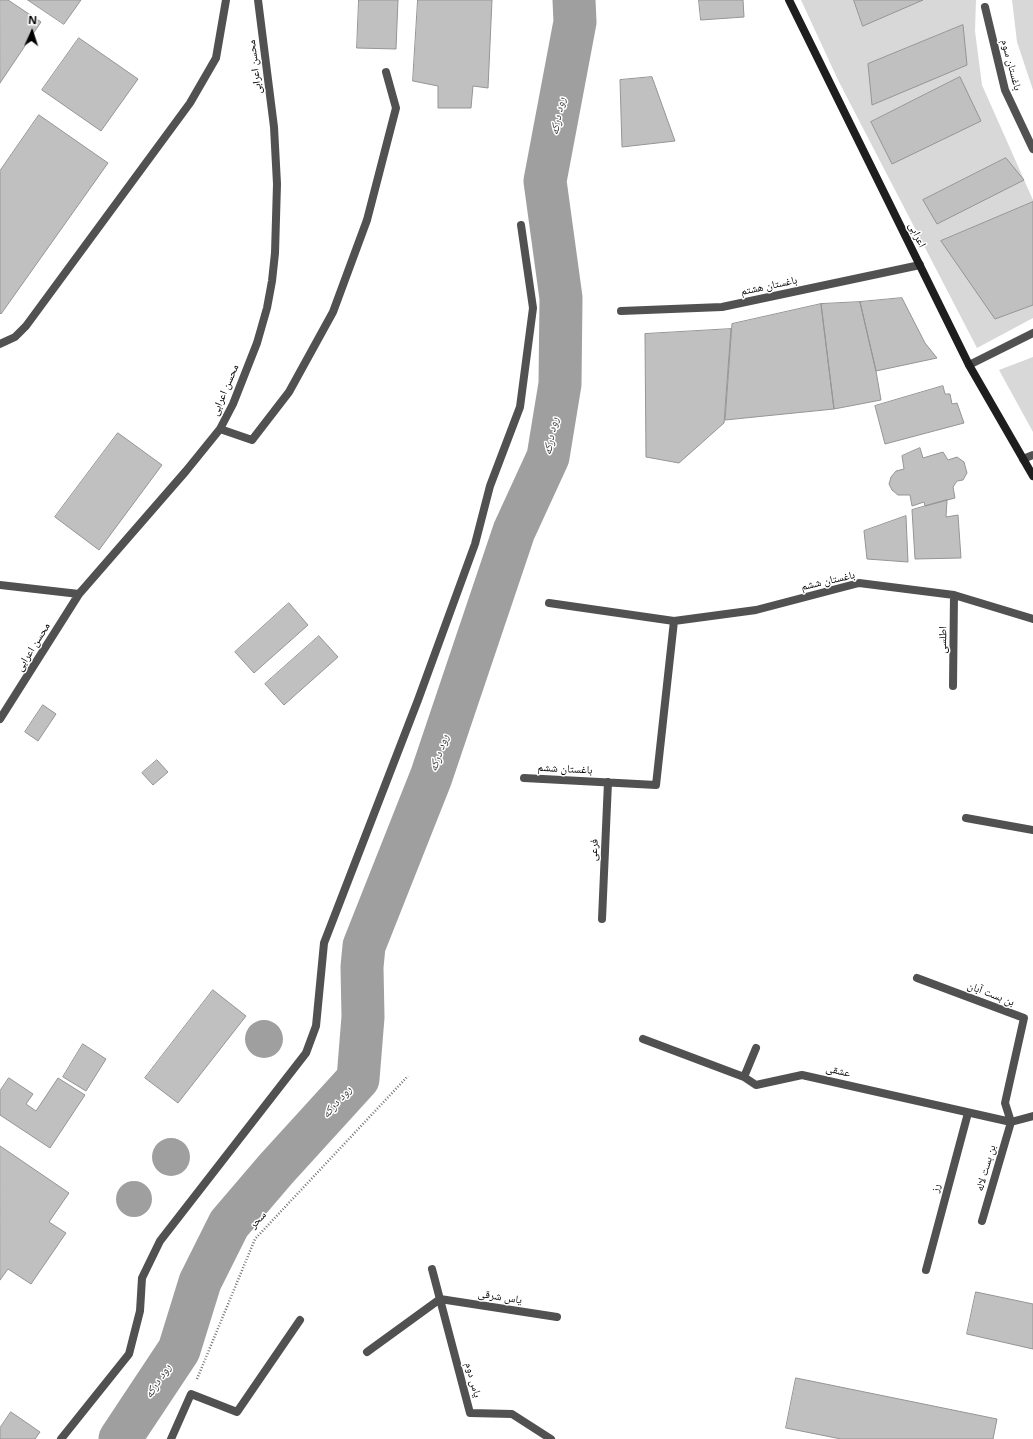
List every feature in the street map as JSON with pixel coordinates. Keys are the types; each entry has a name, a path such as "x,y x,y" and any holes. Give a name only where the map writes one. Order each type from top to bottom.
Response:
{"street":[{"path":"0,344 15,337 26,326 190,102 216,58 226,0"},
{"name":"محسن اعرابی","path":"0,719 79,594 186,471 220,429 233,404 256,343 267,308 275,253 277,184 274,127 258,0"},
{"name":"اعرابی","path":"789,0 969,365 1033,476"},
{"name":"باغستان سوم","path":"985,7 1005,90 1033,149"},
{"path":"220,429 252,440 289,392 333,312 367,220 396,108 386,72"},
{"path":"61,1439 129,1354 140,1311 142,1278 160,1241 306,1053 316,1026 324,943 418,700 475,544 490,486 520,407 532,308 520,226"},
{"name":"باغستان هشتم","path":"621,311 722,307 920,265"},
{"path":"969,365 1033,333"},
{"path":"1023,459 1033,455"},
{"name":"باغستان ششم","path":"548,602 674,621 756,610 859,584 954,595 1033,619"},
{"path":"0,585 79,594"},
{"name":"اطلسی","path":"953,686 954,595"},
{"name":"باغستان ششم","path":"524,778 656,785 674,621"},
{"name":"فرعی","path":"602,919 608,782"},
{"path":"966,818 1033,830"},
{"name":"بن بست آبان","path":"917,978 1024,1018 1005,1103 1010,1122"},
{"name":"عشقی","path":"644,1039 744,1078 756,1085 802,1074 1010,1122 1033,1116"},
{"path":"744,1078 756,1048"},
{"name":"رز","path":"926,1270 968,1112"},
{"name":"بن بست لاله","path":"982,1221 1010,1122"},
{"name":"یاس دوم","path":"432,1269 470,1413 512,1414 551,1439"},
{"path":"367,1352 440,1298"},
{"name":"یاس شرقی","path":"440,1298 557,1318"},
{"path":"171,1439 191,1394 237,1412 300,1320"}],"path":[{"name":"سحر","path":"191,1394 255,1239 408,1076"}],"shaded area":[{"path":"801,0 976,0 975,31 982,85 1033,200 1033,318 977,348 838,80"},
{"path":"1012,0 1033,0 1033,90 1017,42"},
{"path":"1033,357 1033,432 999,370"},
{"path":"264,1020 277,1026 283,1039 277,1052 264,1058 251,1052 245,1039 251,1026"},
{"path":"171,1138 184,1144 190,1157 184,1170 171,1176 158,1170 152,1157 158,1144"},
{"path":"138,1181 147,1186 151,1192 151,1206 147,1212 138,1217 130,1217 121,1212 117,1206 116,1195 121,1186 127,1182"}],"building":[{"path":"0,0 8,0 41,22 0,83"},
{"path":"28,0 81,0 64,24"},
{"path":"359,0 398,0 396,49 357,48"},
{"path":"418,0 492,0 488,88 473,86 471,108 438,108 438,86 413,81"},
{"path":"699,0 743,0 744,17 701,20"},
{"path":"854,0 923,0 863,26"},
{"path":"963,25 967,65 872,105 868,64"},
{"path":"79,38 138,79 101,131 42,90"},
{"path":"652,77 675,141 622,147 620,80"},
{"path":"960,77 981,121 892,164 871,122"},
{"path":"39,115 108,163 1,314 0,171"},
{"path":"1006,158 1024,180 937,224 923,200"},
{"path":"1033,202 1033,305 995,319 941,241"},
{"path":"902,298 925,343 937,358 876,371 860,302"},
{"path":"860,302 881,400 834,409 821,304"},
{"path":"821,304 834,409 725,420 732,324"},
{"path":"731,329 724,423 679,463 646,457 645,334"},
{"path":"943,386 945,394 950,394 952,404 957,403 964,423 885,444 875,406"},
{"path":"118,433 162,465 99,550 55,517"},
{"path":"920,448 923,458 943,452 948,460 957,457 964,462 967,473 963,480 957,481 953,487 955,498 925,506 924,502 912,506 910,495 898,495 892,490 889,484 891,477 896,471 904,469 902,456"},
{"path":"947,500 946,517 958,515 961,558 915,559 912,510"},
{"path":"906,516 908,562 867,559 864,531"},
{"path":"289,603 308,625 254,673 235,652"},
{"path":"319,636 338,657 284,705 265,684"},
{"path":"43,705 56,714 38,741 25,732"},
{"path":"157,760 168,772 153,785 142,773"},
{"path":"213,990 246,1016 178,1103 145,1078"},
{"path":"83,1044 106,1059 86,1091 63,1077"},
{"path":"9,1078 33,1094 26,1104 36,1111 58,1078 85,1095 50,1148 0,1115 0,1091"},
{"path":"0,1146 69,1193 49,1222 66,1233 31,1284 8,1269 0,1280"},
{"path":"976,1292 1033,1304 1033,1349 967,1334"},
{"path":"796,1378 997,1419 993,1439 841,1439 786,1428"},
{"path":"11,1412 40,1432 35,1439 0,1439 0,1428"}],"waterway":[{"name":"رود درکه","path":"120,1439 179,1350 200,1282 229,1224 276,1169 358,1079 363,1017 362,967 364,946 431,777 514,531 548,457 560,384 561,298 545,181 575,22 574,0"}]}
